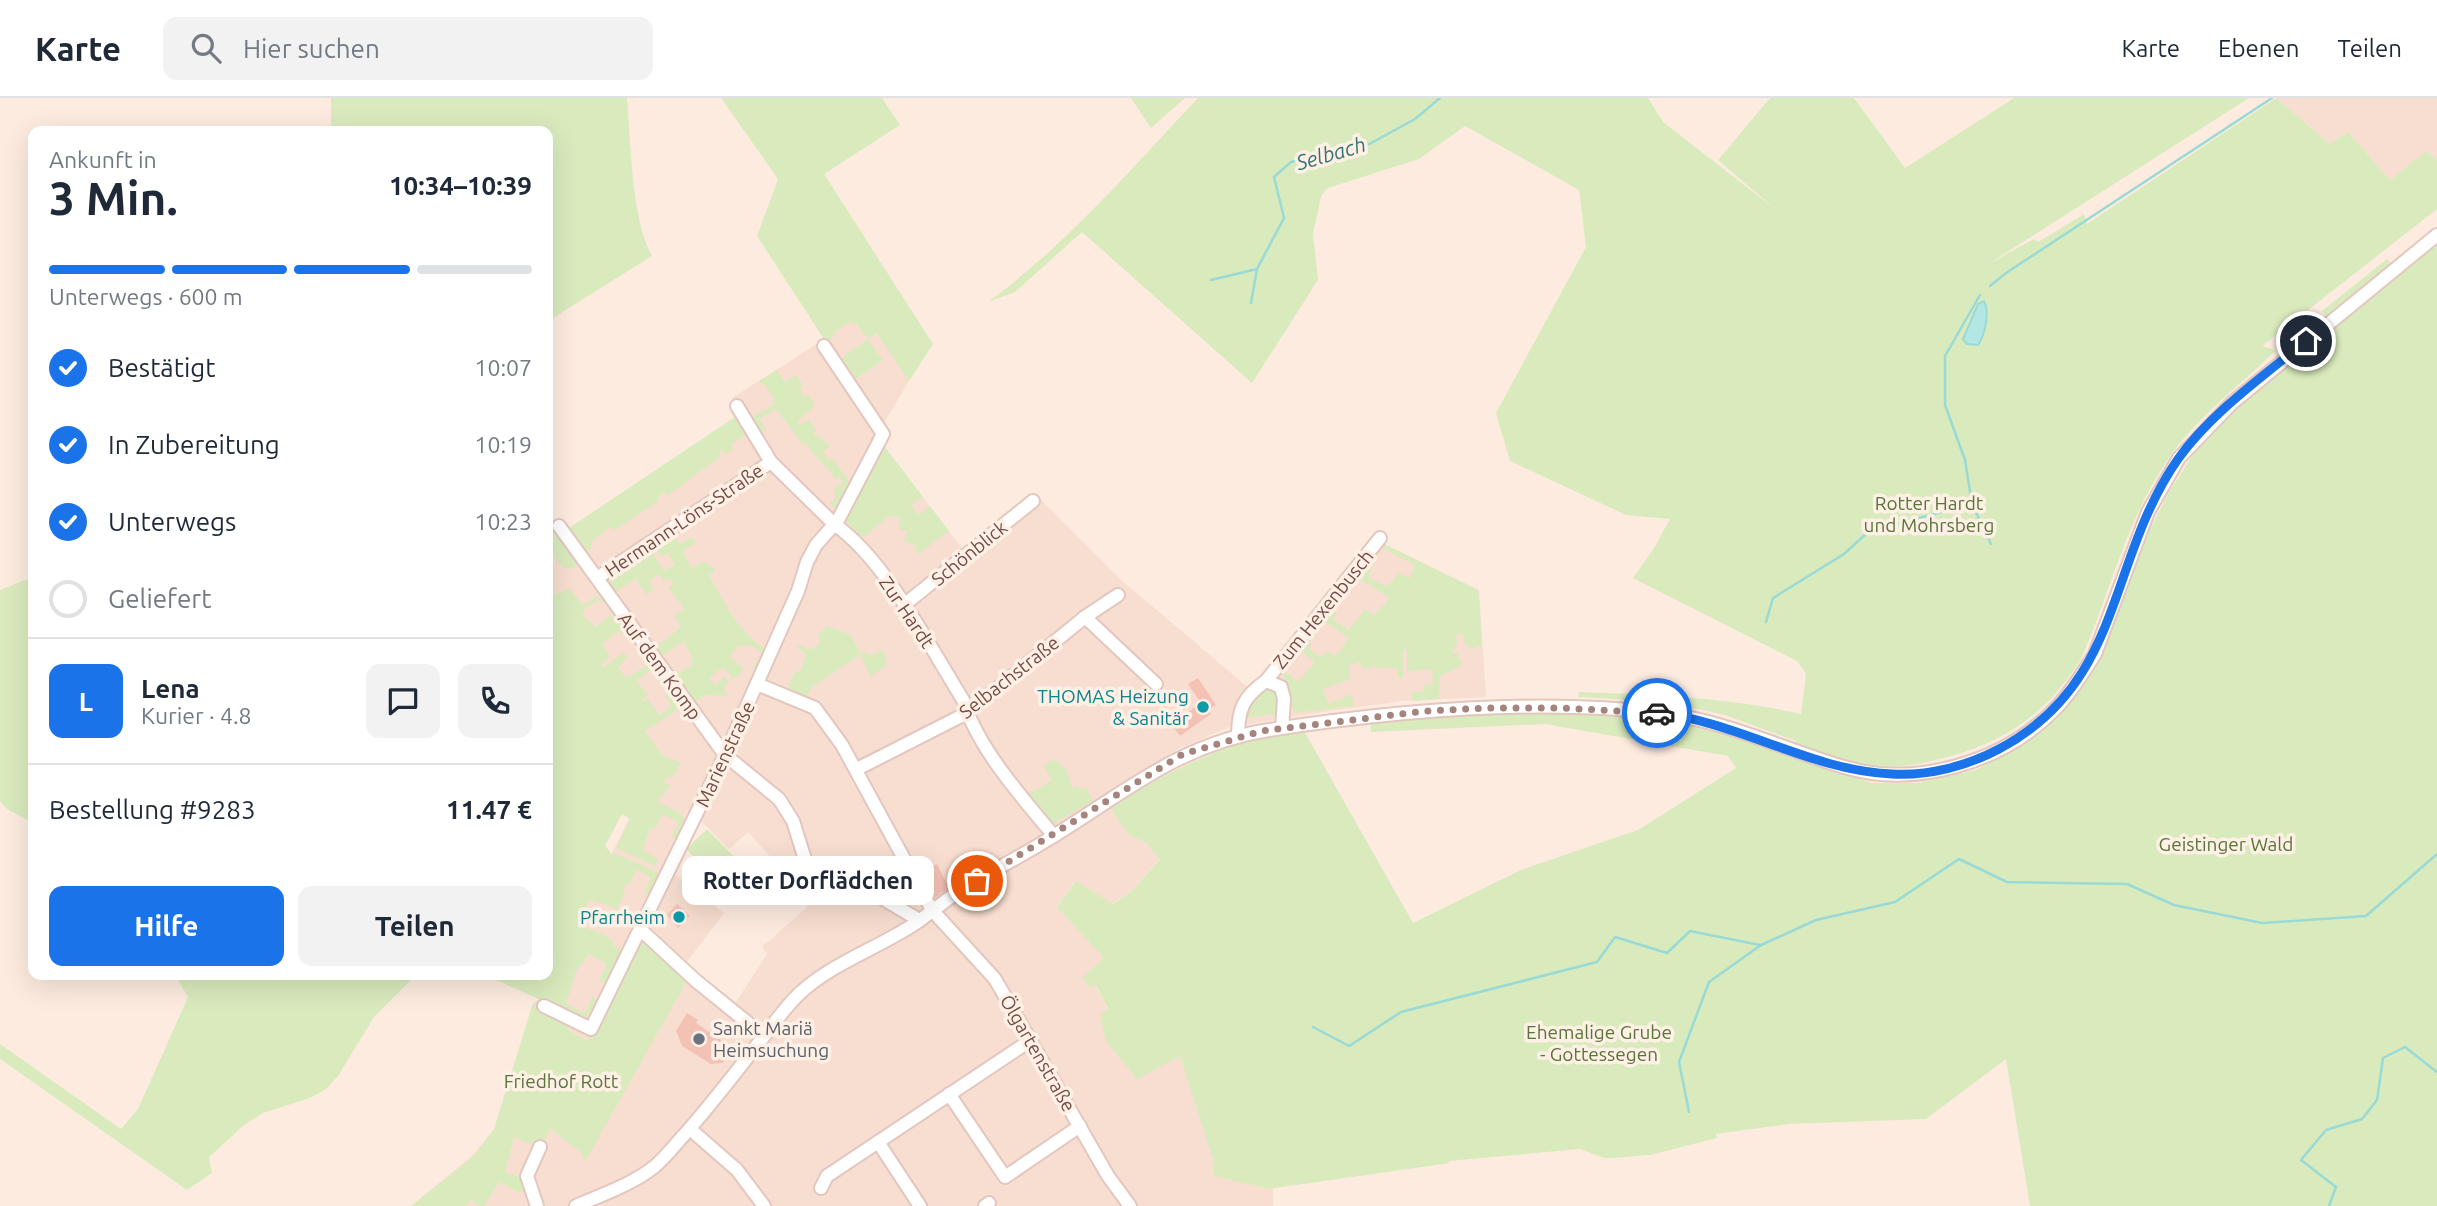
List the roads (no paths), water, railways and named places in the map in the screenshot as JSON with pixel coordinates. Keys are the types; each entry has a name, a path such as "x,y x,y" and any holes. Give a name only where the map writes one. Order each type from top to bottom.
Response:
{"street":[{"path":"576,1206 631,1182 657,1165 690,1129 796,997 817,979 919,920 1183,754 1238,737 1282,728 1426,711 1561,708 1661,713 1729,728 1848,769 1872,773 1917,774 1955,766 1987,755 2013,741 2053,712 2083,673 2095,654 2148,512 2179,458 2232,403 2437,235"},
{"name":"Marienstraße","path":"544,1006 591,1029 725,755 798,591 807,562 816,545 834,524 883,434 824,346"},
{"name":"Zur Hardt","path":"737,406 771,462 834,524 846,532 904,606 963,700 967,713 991,754 1054,836"},
{"name":"Hermann-Löns-Straße","path":"597,578 771,462"},
{"name":"Schönblick","path":"904,606 1034,501"},
{"name":"Auf dem Komp","path":"559,526 725,755 779,799 793,821 808,869 827,884 860,885 919,920"},
{"name":"Zum Hexenbusch","path":"1238,737 1238,714 1246,699 1266,681 1380,538"},
{"name":"Selbachstraße","path":"857,769 967,713 1085,617 1118,595"},
{"path":"1085,617 1156,684"},
{"name":"Zum Hexenbusch","path":"1266,681 1281,687 1284,699 1282,728"},
{"name":"Ölgartenstraße","path":"757,684 815,708 857,769 932,910 995,979 1108,1176 1130,1206"},
{"path":"641,930 764,1036"},
{"path":"821,1188 827,1177 1031,1040"},
{"path":"949,1094 1005,1177 1080,1126"},
{"path":"690,1129 737,1170 764,1206"},
{"path":"878,1142 920,1206"},
{"path":"537,1206 527,1176 540,1147"}],"water":[{"path":"1984,301 1987,317 1983,335 1978,345 1967,344 1963,339 1978,304"}],"waterway":[{"name":"Selbach","path":"1211,280 1257,269 1284,218 1274,177 1291,162 1362,148 1415,119 1440,98"},
{"path":"1990,286 2272,98"},
{"path":"1251,303 1257,269"},
{"path":"1980,295 1945,356 1945,405 1965,460 1972,504 1991,544"},
{"path":"1766,622 1773,598 1844,554 1868,532 1971,504"},
{"path":"1689,1112 1679,1062 1709,982 1761,945 1816,920 1895,902 1959,859 2007,882 2127,884 2174,905 2262,923 2366,916 2437,854"},
{"path":"1313,1027 1349,1046 1401,1012 1597,962 1615,937 1667,953 1690,931 1760,945"},
{"path":"2329,1206 2336,1187 2301,1160 2326,1130 2362,1119 2377,1100 2383,1058 2405,1047 2437,1072"}],"place":[{"name":"THOMAS Heizung & Sanitär","path":"1203,707"},
{"name":"Rotter Dorflädchen","path":"977,881"},
{"name":"Pfarrheim","path":"679,917"},
{"name":"Sankt Mariä Heimsuchung","path":"699,1039"}],"park label":[{"name":"Rotter Hardt und Mohrsberg","path":"1929,514"},
{"name":"Geistinger Wald","path":"2226,844"},
{"name":"Ehemalige Grube - Gottessegen","path":"1599,1043"},
{"name":"Friedhof Rott","path":"561,1081"}]}
